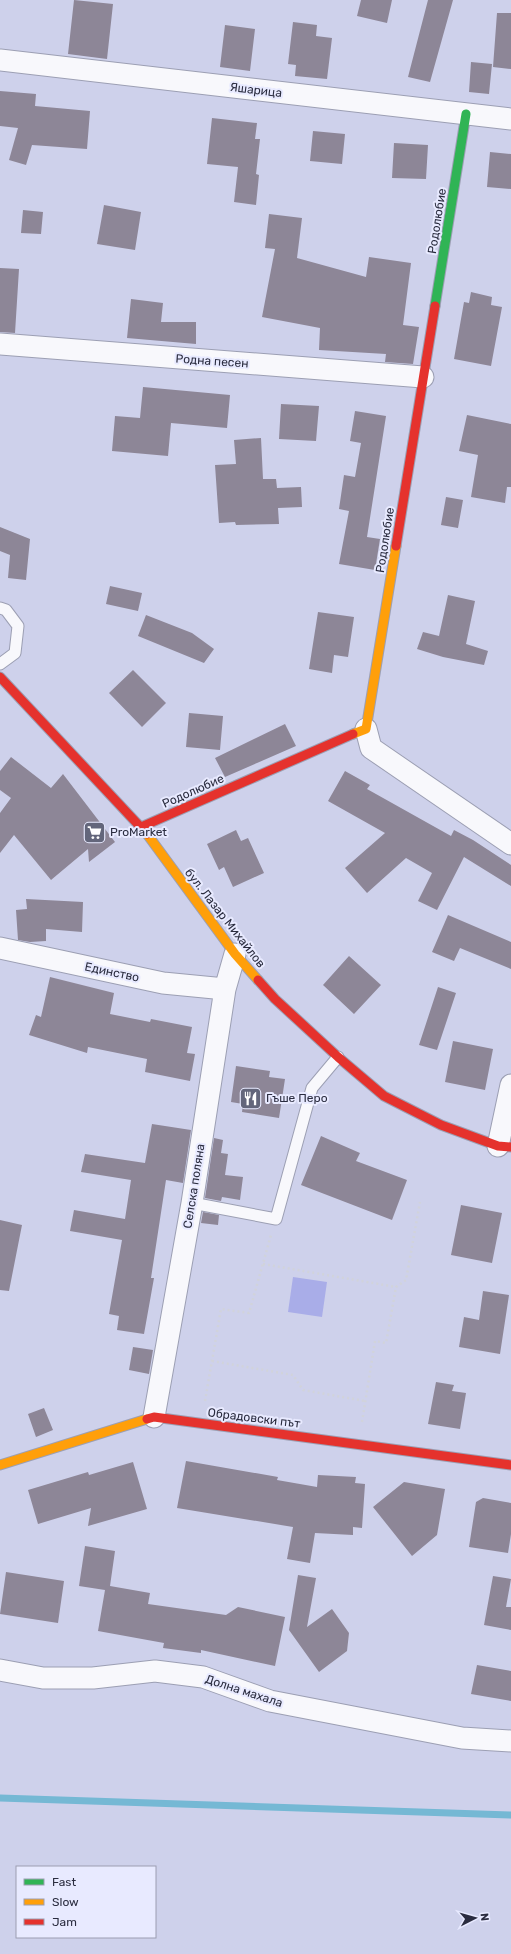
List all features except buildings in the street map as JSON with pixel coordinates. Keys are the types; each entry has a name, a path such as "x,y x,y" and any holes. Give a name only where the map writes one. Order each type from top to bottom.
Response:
{"street":[{"name":"Яшарица","path":"0,60 511,119"},
{"name":"Родолюбие","path":"141,827 366,729 466,114"},
{"name":"Родна песен","path":"0,344 423,377"},
{"name":"бул. Лазар Михайлов","path":"0,677 141,827 235,954 275,999 338,1057 384,1096 441,1125 505,1146"},
{"path":"366,729 371,748 511,844"},
{"name":"Единство","path":"0,948 163,983 224,989"},
{"name":"Селска поляна","path":"154,1418 192,1203 224,989 235,954"},
{"path":"505,1146 511,1085"},
{"name":"Обрадовски път","path":"0,1465 154,1418 511,1465"},
{"name":"Долна махала","path":"0,1670 42,1678 93,1678 155,1671 203,1677 270,1701 462,1738 511,1741"}],"lane":[{"path":"0,608 6,610 18,626 15,653 0,664"},
{"path":"192,1203 276,1219 312,1088 338,1057"}],"path":[{"path":"263,1264 396,1287 406,1280 420,1202"},
{"path":"201,1424 221,1309 249,1313 276,1219"},
{"path":"359,1444 375,1341 386,1343 396,1287"},
{"path":"212,1361 293,1375 303,1390 365,1401"}],"shaded area":[{"path":"293,1277 327,1282 322,1317 288,1312"}],"waterway":[{"path":"0,1798 511,1815"}],"traffic: fast":[{"path":"435,306 466,114"}],"traffic: slow":[{"path":"353,734 366,729 396,546"},
{"path":"147,834 235,954 258,980"},
{"path":"0,1465 147,1419"}],"traffic: jam":[{"path":"396,546 435,306"},
{"path":"0,677 147,834"},
{"path":"141,827 353,734"},
{"path":"258,980 275,999 338,1057 384,1096 441,1125 498,1146 511,1147"},
{"path":"147,1419 154,1417 511,1465"}],"place":[{"name":"ProMarket","path":"94,832"},
{"name":"Гъше Перо","path":"251,1098"}]}
